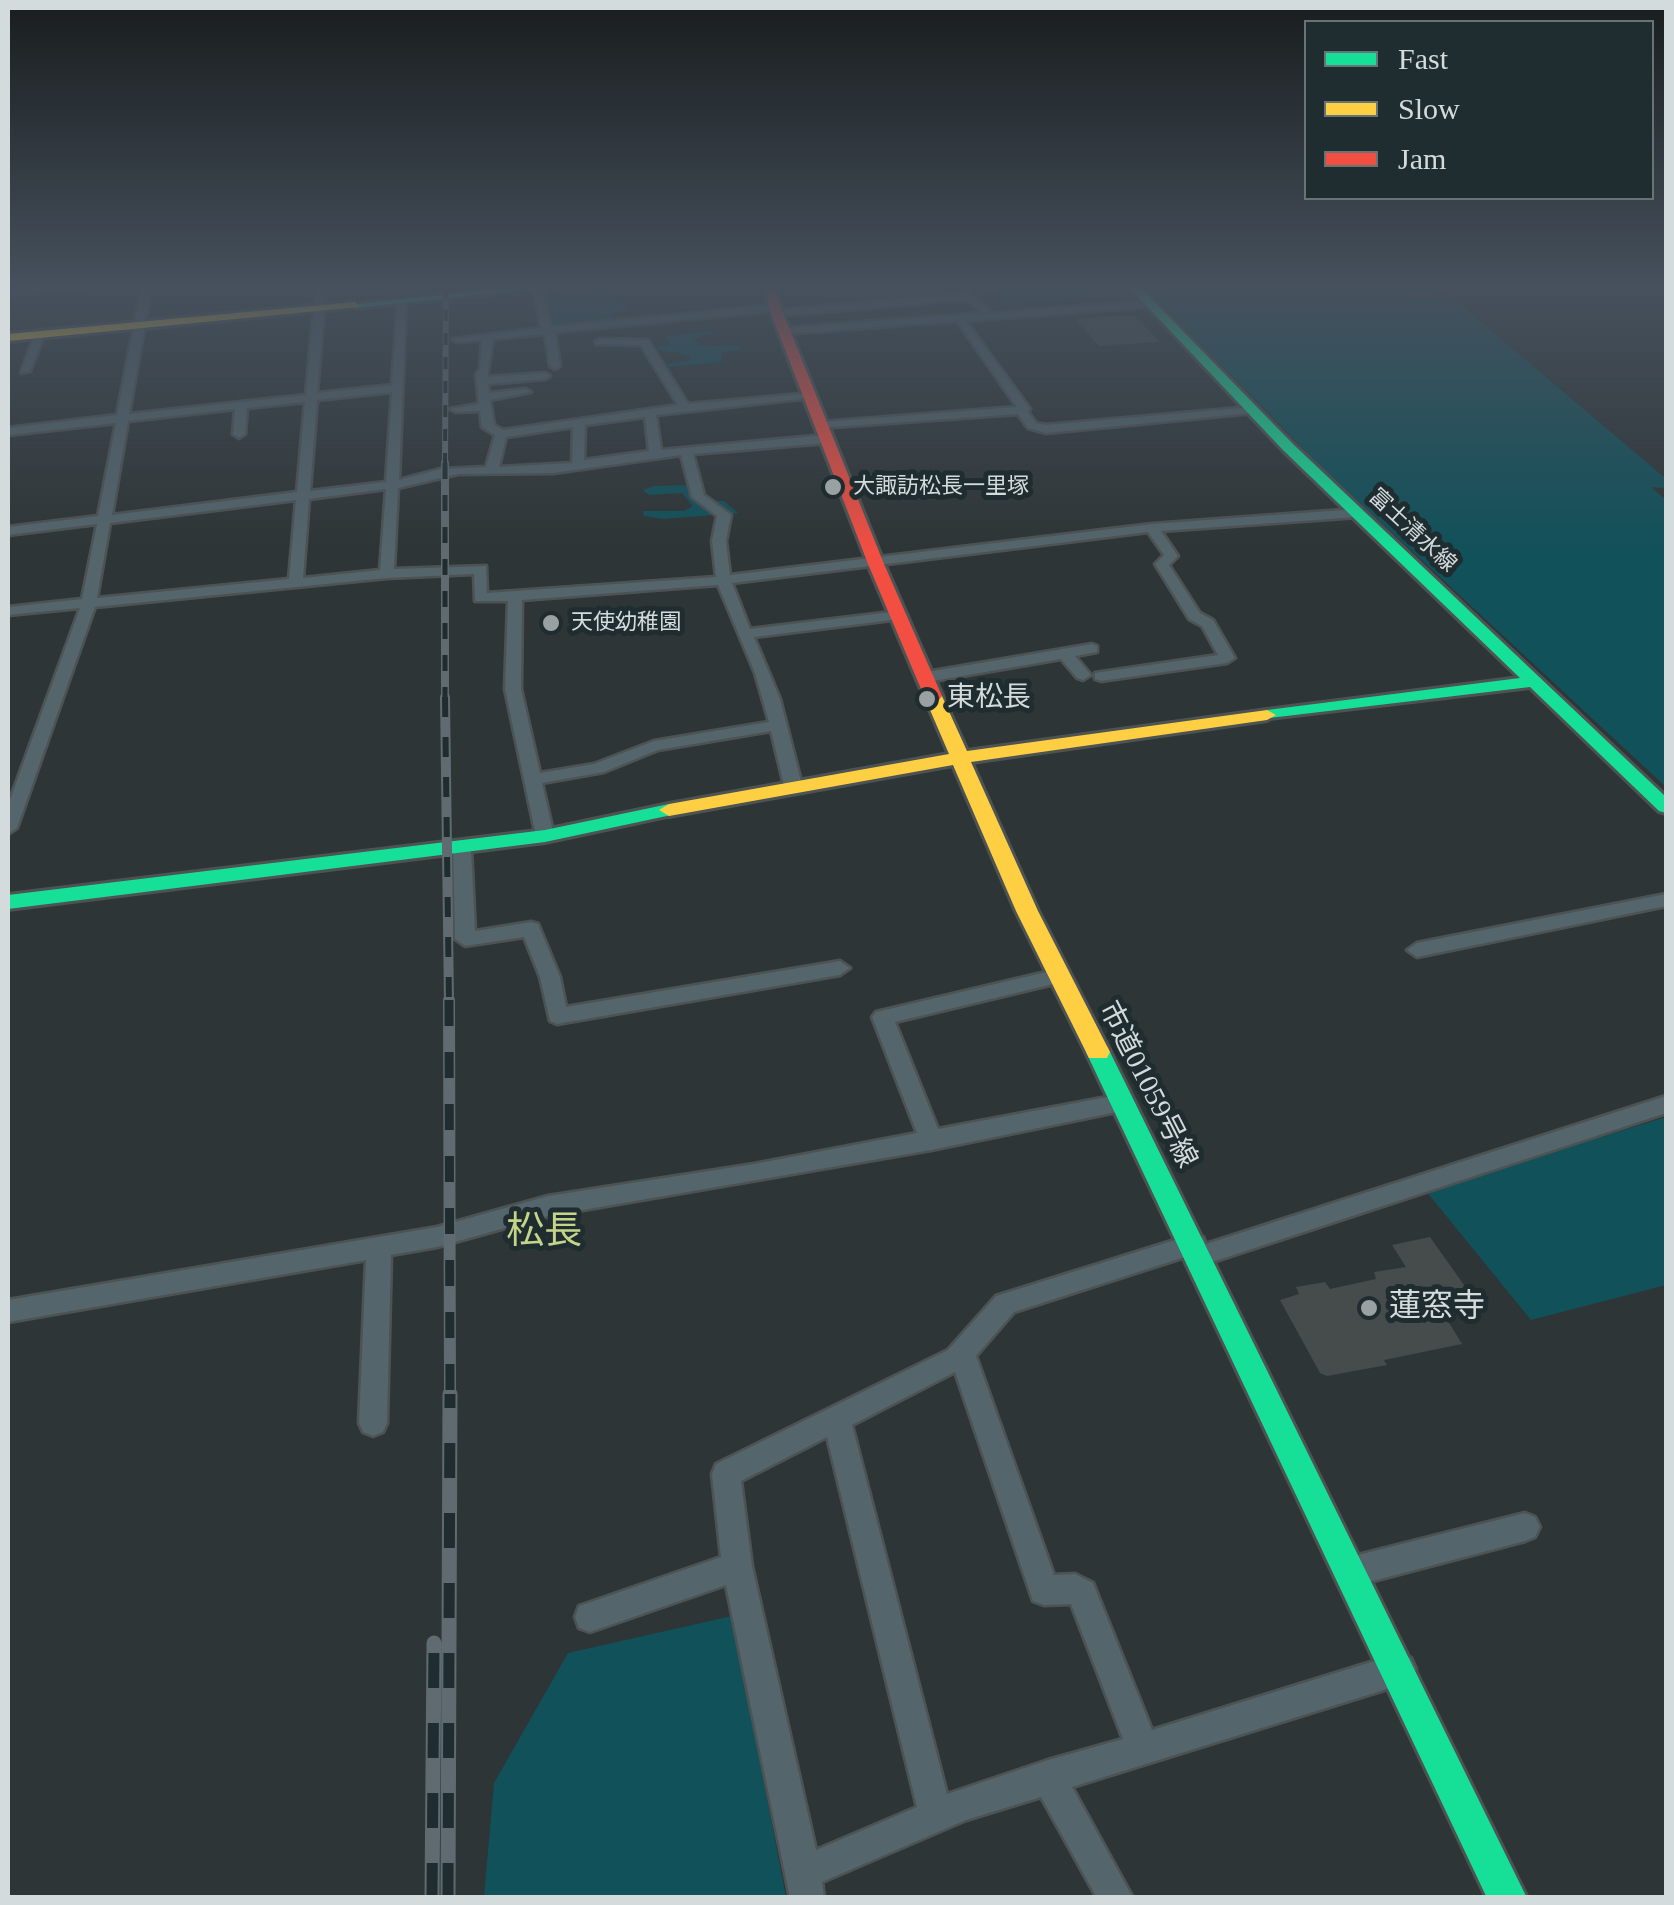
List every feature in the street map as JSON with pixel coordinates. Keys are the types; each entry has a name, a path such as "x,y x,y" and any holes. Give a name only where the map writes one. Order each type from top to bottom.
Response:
{"street":[{"path":"8,828 89,603 131,373"},
{"path":"296,583 314,373"},
{"path":"387,574 399,373"},
{"path":"484,373 488,427 501,434 809,395"},
{"path":"664,373 685,408"},
{"name":"市道01059号線","path":"800,373 876,564 1058,976 1197,1250 1508,1898"},
{"path":"8,532 394,485 438,474 492,468 544,470 1024,409 1000,373"},
{"name":"富士清水線","path":"1216,373 1356,513 1666,806"},
{"path":"483,381 545,376"},
{"path":"8,431 398,388"},
{"path":"456,409 525,392"},
{"path":"239,434 240,405"},
{"path":"1020,410 1032,426 1046,430 1252,410"},
{"path":"650,413 656,455"},
{"path":"578,466 579,425"},
{"path":"492,468 501,434"},
{"path":"686,452 698,497 724,515 716,541 726,582 776,700 793,785"},
{"path":"8,611 387,574 481,569 480,598 726,582 1152,528 1356,513"},
{"path":"1063,652 1092,676 1227,658 1208,623 1194,616 1162,564 1171,556 1152,528"},
{"path":"515,595 513,689 545,836"},
{"path":"745,634 900,615"},
{"path":"927,677 1092,648"},
{"path":"8,902 545,836 793,785 962,758 1204,722 1536,681"},
{"path":"530,780 598,768 654,746 778,725"},
{"path":"462,848 465,939 532,929 550,977 556,1016 840,968"},
{"path":"1416,950 1666,900"},
{"path":"930,1141 883,1016 1058,976"},
{"path":"8,1311 437,1238 548,1206 930,1141 1123,1103"},
{"path":"1400,1668 1143,1750 1048,1776 936,1816 806,1885 737,1566 726,1474 962,1352 1005,1304 1197,1250 1666,1105"},
{"path":"373,1423 379,1246"},
{"path":"962,1352 1044,1590 1075,1590 1082,1594 1143,1750"},
{"path":"836,1420 936,1816"},
{"path":"1350,1572 1525,1527"},
{"path":"590,1617 737,1566"},
{"path":"1048,1776 1116,1898"}],"shaded area":[{"path":"1229,373 1541,373 1665,478 1666,488 1651,487 1666,500 1666,787 1320,466"},
{"path":"689,485 709,501 724,501 738,513 663,519 644,516 643,511 684,511 693,506 682,493 649,495 643,490"},
{"path":"1666,1117 1666,1285 1531,1320 1426,1191"},
{"path":"732,1616 786,1897 484,1897 494,1783 568,1653"}],"building":[{"name":"蓮窓寺","path":"1430,1237 1476,1302 1442,1311 1462,1344 1384,1360 1387,1365 1327,1376 1320,1373 1280,1300 1299,1294 1296,1287 1325,1282 1330,1289 1376,1279 1374,1272 1406,1267 1392,1245"}],"railway":[{"path":"445,465 446,373"},
{"path":"445,465 445,697"},
{"path":"445,697 449,1003"},
{"path":"449,1000 450,1395"},
{"path":"448,1898 450,1395"},
{"path":"432,1898 434,1643"}],"traffic: fast":[{"path":"1217,373 1288,447 1666,807"},
{"path":"1267,715 1535,681"},
{"path":"8,902 545,836 669,810"},
{"path":"1098,1052 1508,1898"}],"traffic: slow":[{"path":"933,696 1027,911 1098,1052"},
{"path":"669,810 967,757 1267,715"}],"traffic: jam":[{"path":"801,373 933,696"}],"place":[{"name":"大諏訪松長一里塚","path":"833,487"},
{"name":"天使幼稚園","path":"551,623"},
{"name":"東松長","path":"927,699"},
{"name":"蓮窓寺","path":"1369,1308"}],"district":[{"name":"松長","path":"544,1233"}]}
